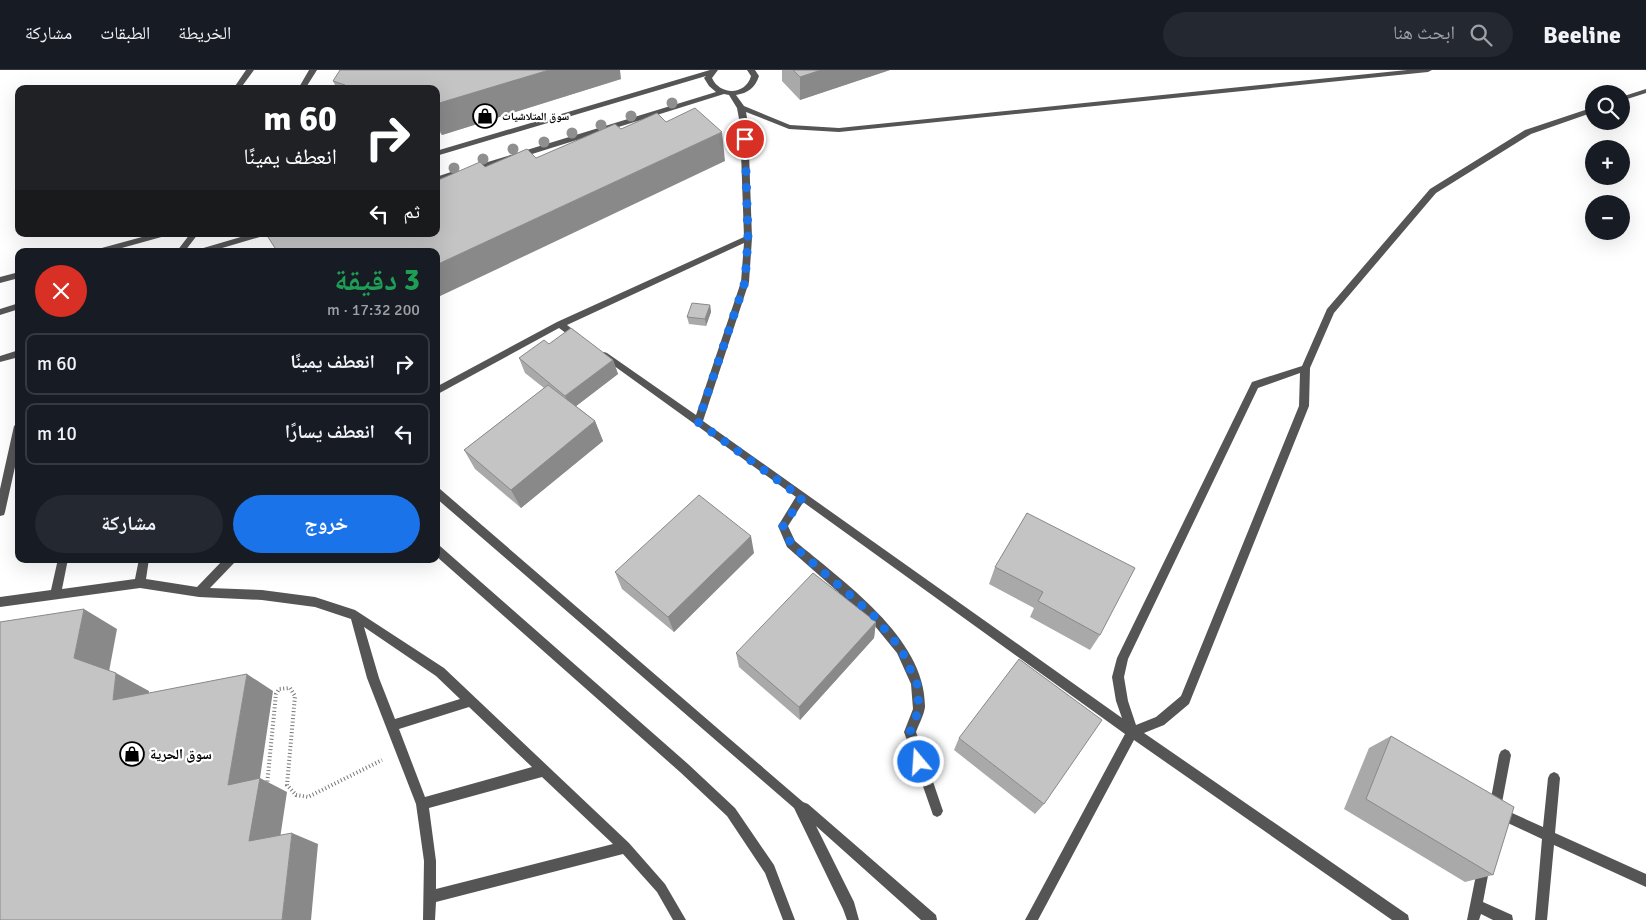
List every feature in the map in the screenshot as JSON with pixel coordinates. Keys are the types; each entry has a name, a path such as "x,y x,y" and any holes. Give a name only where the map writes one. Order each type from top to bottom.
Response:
{"street":[{"path":"239,85 250,70"},
{"path":"304,85 313,70"},
{"path":"440,179 727,93 746,89 752,86 755,81 753,70"},
{"path":"712,71 708,78 709,84 715,89 727,93 741,108 789,127 839,130 1428,70"},
{"path":"440,153 712,71"},
{"path":"1630,96 1646,91"},
{"path":"698,422 745,282 748,238 746,151 741,108"},
{"path":"1031,920 1132,732 1160,721 1185,700 1304,406 1305,368 1330,311 1433,191 1528,132 1585,112"},
{"path":"112,248 151,237"},
{"path":"183,248 192,237"},
{"path":"225,248 252,237"},
{"path":"440,389 560,324 748,238"},
{"path":"0,280 15,276"},
{"path":"0,312 15,307"},
{"path":"560,324 1132,732 1403,920"},
{"path":"0,359 15,355"},
{"path":"1132,732 1122,701 1118,677 1123,658 1255,385 1305,368"},
{"path":"0,512 15,444"},
{"path":"440,495 930,920"},
{"path":"802,498 783,526 791,544 874,616 901,649 917,684 919,709 910,732 937,811"},
{"path":"440,553 732,812 770,869 789,920"},
{"path":"56,594 62,563"},
{"path":"140,583 143,563"},
{"path":"199,592 227,563"},
{"path":"0,602 140,583 199,592 262,595 316,602 354,615 440,672 625,847 661,888 680,920"},
{"path":"354,615 373,678 422,804 430,861 429,920"},
{"path":"391,726 471,702"},
{"path":"1505,755 1493,816 1550,835 1646,881"},
{"path":"422,804 544,770"},
{"path":"1540,920 1550,835 1554,778"},
{"path":"798,804 849,906 853,920"},
{"path":"430,897 625,847"},
{"path":"1473,920 1487,849"},
{"path":"1476,905 1507,920"}],"path":[{"path":"266,790 276,694 279,689 290,688 295,696 287,786 296,796 308,797 401,750"}],"building":[{"path":"340,70 549,70 440,103 440,85 345,85 333,81"},
{"path":"793,70 821,70 800,77"},
{"path":"695,108 722,132 440,263 440,248 275,248 268,237 440,237 440,179 480,162 485,167 527,149 536,158 615,124 621,129 657,113 666,122"},
{"path":"692,303 710,305 705,319 687,317"},
{"path":"571,328 613,360 565,396 519,358 544,340 549,344"},
{"path":"548,385 595,421 511,490 464,450"},
{"path":"699,495 751,536 668,617 615,572"},
{"path":"1027,513 1135,568 1100,635 1038,601 1043,592 995,567"},
{"path":"813,573 876,622 799,707 736,653"},
{"name":"سوق الحرية","path":"84,609 74,658 116,673 113,700 247,674 228,785 260,778 249,841 292,833 282,920 0,920 0,622"},
{"path":"1019,659 1102,720 1044,804 959,738"},
{"path":"1391,736 1514,807 1493,875 1366,799"}],"place":[{"name":"سوق المتلاشيات","path":"485,116"},
{"name":"سوق الحرية","path":"132,754"}],"route":[{"path":"745,139 748,238 745,282 698,422 802,498 783,526 791,544 874,616 901,649 917,684 919,709 910,732 919,762"}]}
